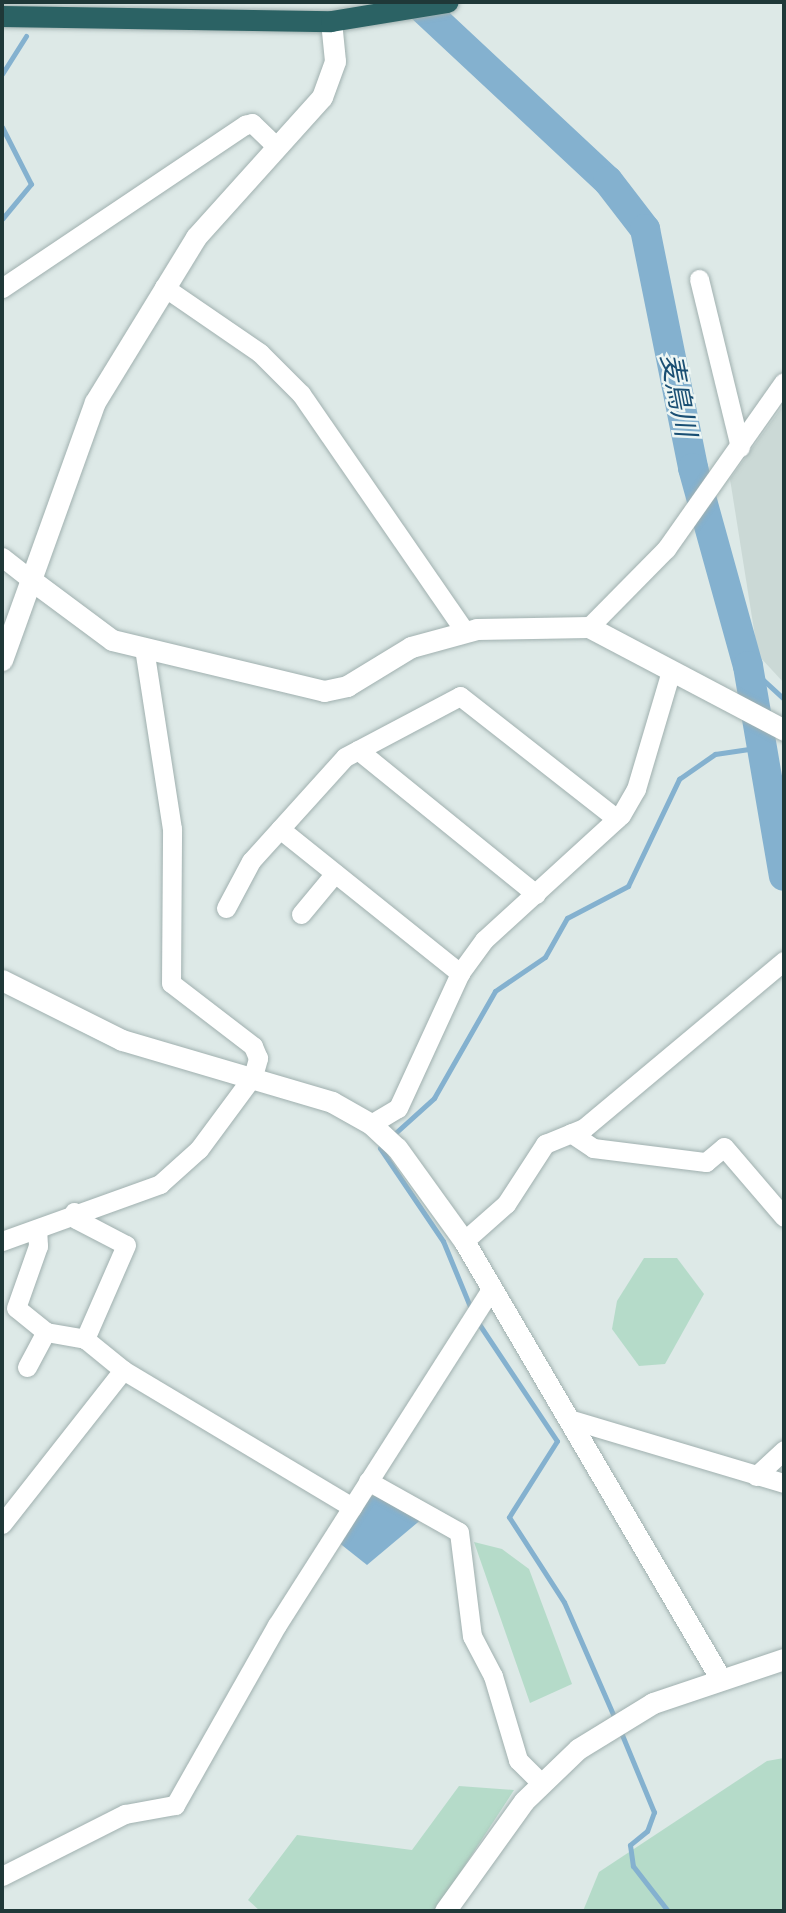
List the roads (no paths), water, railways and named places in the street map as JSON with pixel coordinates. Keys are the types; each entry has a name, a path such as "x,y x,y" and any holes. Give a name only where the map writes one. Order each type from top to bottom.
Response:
{"highway":[{"path":"3,21 48,9 331,21 443,4"}],"street":[{"path":"2,660 95,402 164,286 275,145 331,79 331,21"},
{"path":"2,288 245,125 252,123 275,145"},
{"path":"699,279 740,447"},
{"path":"164,286 260,354 301,394 465,632"},
{"path":"589,627 666,549 784,382"},
{"path":"2,557 83,623 144,649 324,691 347,686 411,647 465,632 589,627 670,674 784,730"},
{"path":"2,1241 74,1212 141,1193 179,1170 253,1076 257,1051 171,983 172,829 144,649"},
{"path":"371,1124 398,1108 460,973 484,940 617,819 636,789 670,674"},
{"path":"226,908 251,861 358,750 460,696 617,819"},
{"path":"358,750 536,894"},
{"path":"280,830 460,973"},
{"path":"301,914 335,873"},
{"path":"464,1241 506,1204 545,1144 571,1133 784,961"},
{"path":"2,981 122,1040 253,1076 332,1102 371,1124 425,1181 464,1241 719,1676"},
{"path":"571,1133 593,1148 706,1161 724,1147 784,1217"},
{"path":"74,1212 76,1219 125,1245 85,1339"},
{"path":"37,1229 38,1246 16,1308 46,1332 85,1339 123,1370 352,1507"},
{"path":"2,1876 125,1814 175,1805 352,1507 491,1289"},
{"path":"27,1367 46,1332"},
{"path":"2,1524 123,1370"},
{"path":"569,1419 784,1483"},
{"path":"756,1476 784,1450"},
{"path":"368,1481 459,1532 472,1636 493,1676 518,1760 541,1783"},
{"path":"445,1911 541,1783 625,1717 719,1676 784,1659"}],"water":[{"path":"379,1495 423,1518 367,1565 338,1542 367,1497"}],"waterway":[{"name":"麦鳥川","path":"416,2 608,181 645,229 693,468 748,666 784,876"},
{"path":"2,74 26,36"},
{"path":"2,127 31,184 2,219"},
{"path":"748,666 784,699"},
{"path":"392,1136 434,1098 495,991 545,957 567,918 628,886 679,779 715,754 762,747"},
{"path":"385,1143 380,1148 443,1241 471,1309"},
{"path":"477,1321 557,1441 509,1517 564,1602 616,1721"},
{"path":"620,1730 654,1812 647,1831 630,1845 633,1866 668,1911"}]}
